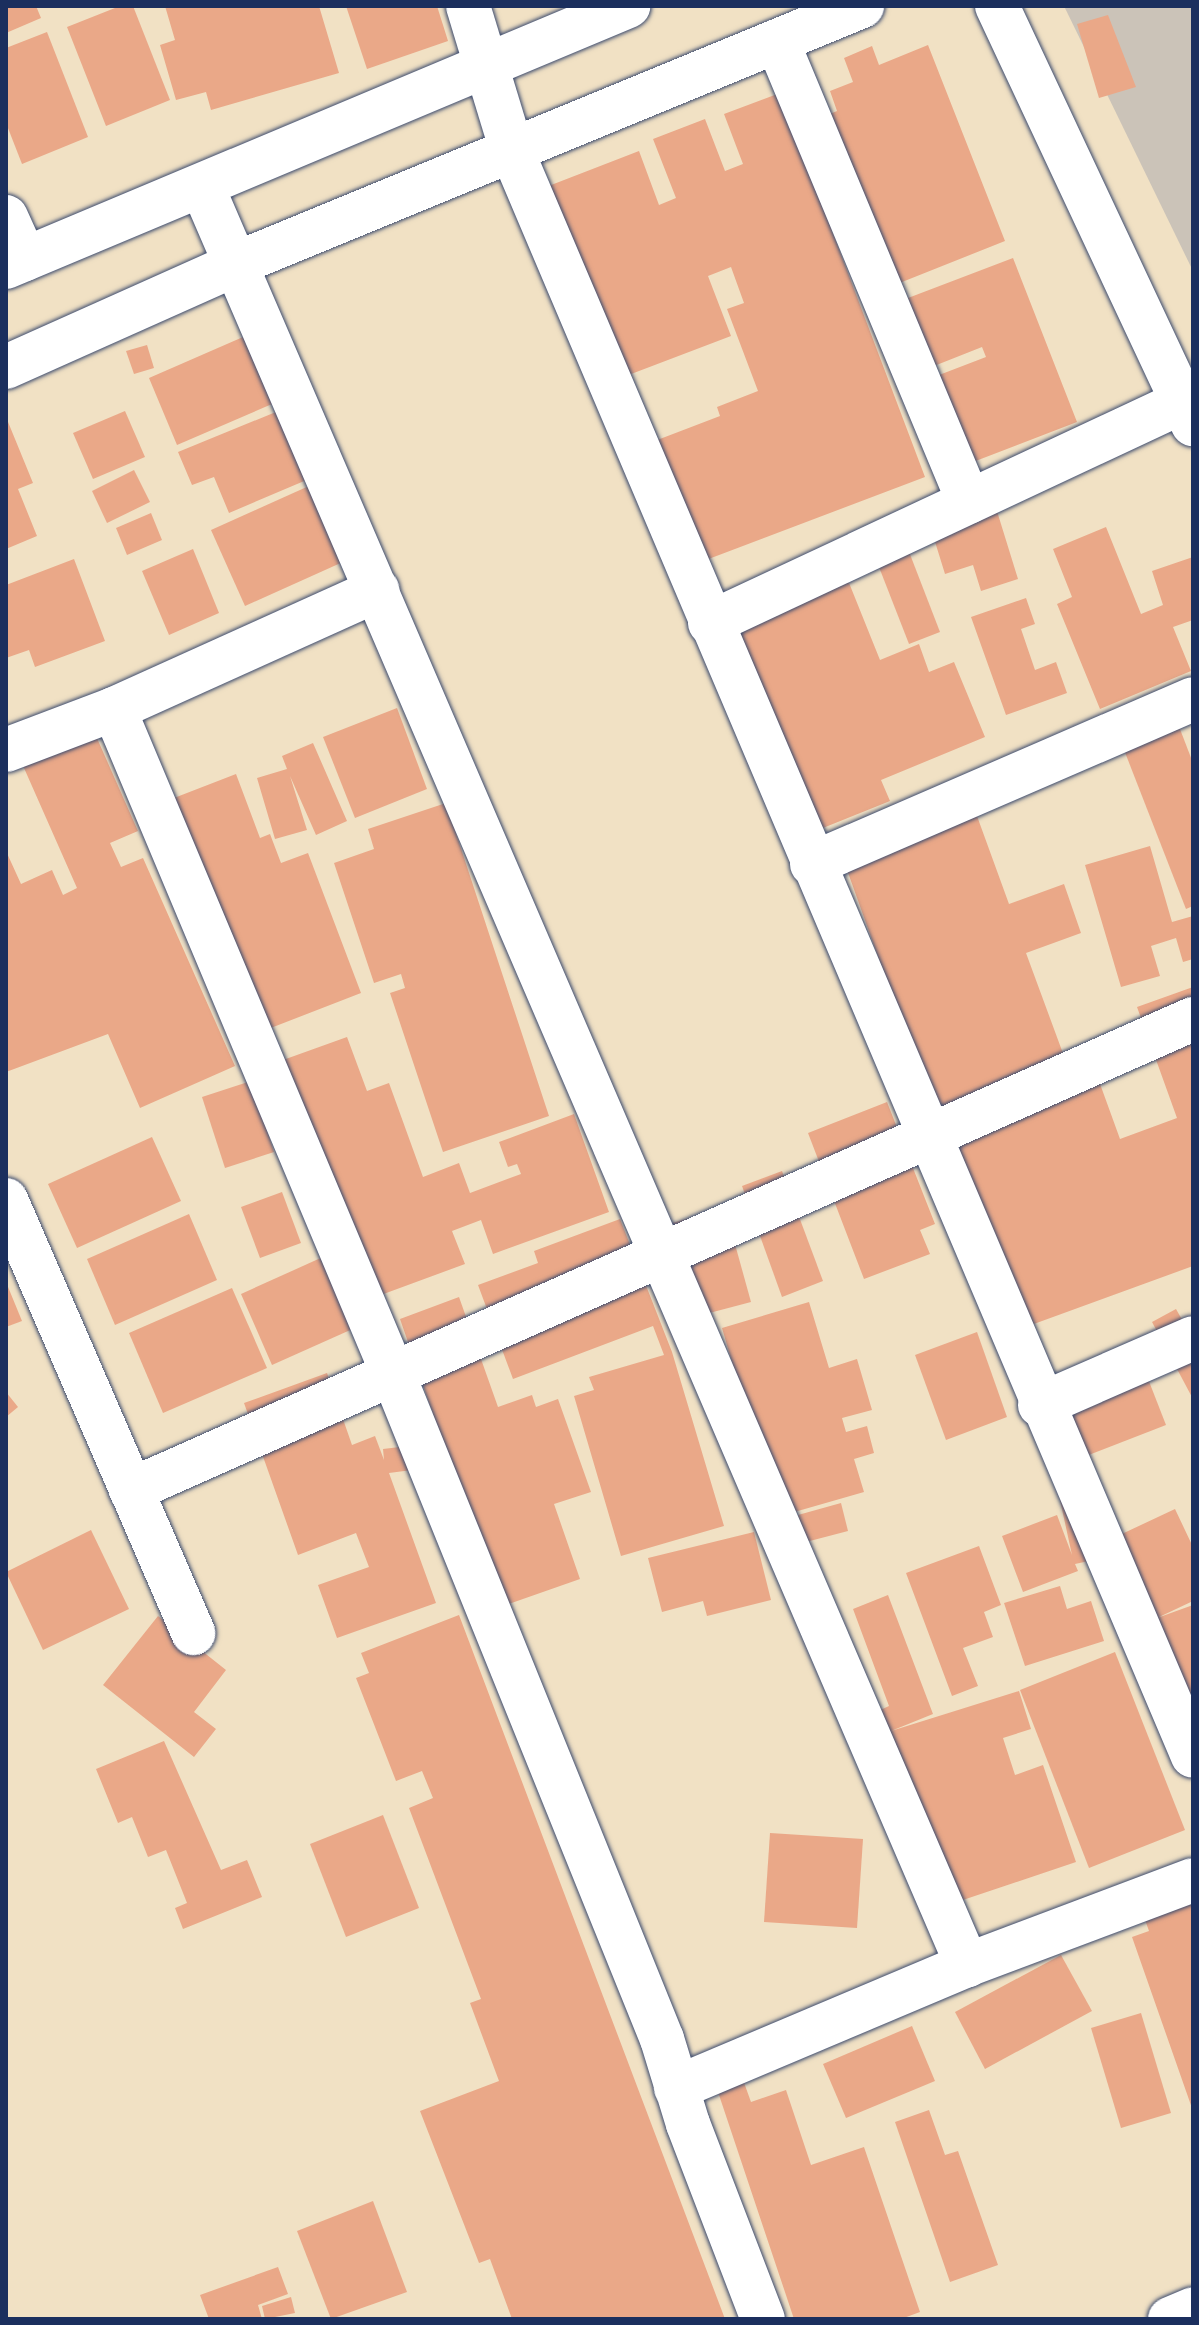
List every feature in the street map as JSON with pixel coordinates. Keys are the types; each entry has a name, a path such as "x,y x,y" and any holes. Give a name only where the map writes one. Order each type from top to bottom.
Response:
{"street":[{"path":"468,6 512,151 1040,1405 1193,1756"},
{"path":"6,217 16,263 486,62 628,6"},
{"path":"6,367 238,263 862,6"},
{"path":"710,623 969,502 1188,413 997,6"},
{"path":"777,41 969,502"},
{"path":"202,186 238,263 967,1965"},
{"path":"6,750 114,709 377,590"},
{"path":"812,864 1193,699"},
{"path":"114,709 393,1374 662,2039 676,2088 763,2319"},
{"path":"131,1490 1193,1019"},
{"path":"6,1200 193,1633"},
{"path":"1040,1405 1193,1338"},
{"path":"676,2088 967,1965 1193,1880"},
{"path":"1170,2319 1193,2309"}],"shaded area":[{"path":"1064,6 1193,6 1193,271"}],"building":[{"path":"6,6 36,6 41,18 6,33"},
{"path":"120,6 133,6 170,100 106,126 67,27"},
{"path":"165,6 319,6 339,73 211,110 206,92 176,100 160,45 175,40"},
{"path":"346,6 437,6 448,41 367,69"},
{"path":"1108,15 1136,87 1099,98 1077,24"},
{"path":"47,32 88,137 22,164 6,123 6,48"},
{"path":"928,45 1005,241 887,288 820,118 837,111 830,91 853,82 844,58 872,46 879,65"},
{"path":"780,93 925,477 698,563 652,442 720,416 717,407 758,391 727,309 744,303 731,267 708,276 731,336 618,379 546,187 639,151 659,205 676,198 653,139 705,119 725,171 743,164 724,114"},
{"path":"1013,258 1077,422 960,467 926,380 986,357 982,347 934,366 908,298"},
{"path":"243,337 272,404 177,445 149,378"},
{"path":"147,345 154,368 134,374 126,351"},
{"path":"288,407 316,476 229,513 214,477 192,485 178,452"},
{"path":"125,411 145,457 93,479 73,433"},
{"path":"6,417 33,483 18,489 37,536 6,549"},
{"path":"134,470 150,502 107,523 92,491"},
{"path":"320,481 354,557 245,606 211,530"},
{"path":"992,495 1018,579 981,591 973,565 945,574 927,516"},
{"path":"151,513 162,540 127,555 116,528"},
{"path":"1106,527 1141,614 1163,605 1152,571 1193,557 1193,620 1173,627 1191,671 1100,709 1057,604 1072,597 1053,549"},
{"path":"901,531 940,632 909,644 870,544"},
{"path":"835,548 880,660 919,644 929,672 954,662 985,737 881,780 890,801 813,832 717,596"},
{"path":"193,549 219,613 169,635 142,571"},
{"path":"74,559 105,641 35,667 29,650 6,658 6,585"},
{"path":"1026,598 1035,624 1021,629 1035,670 1056,662 1067,693 1006,715 971,617"},
{"path":"81,702 138,831 110,843 121,867 143,858 235,1066 140,1108 108,1034 6,1072 6,851 21,884 52,870 63,895 77,888 9,734"},
{"path":"397,708 427,789 355,818 323,737"},
{"path":"1175,716 1193,763 1193,906 1186,909 1119,737"},
{"path":"313,743 347,821 316,835 290,776 307,830 275,839 257,778 287,769 282,756"},
{"path":"236,774 260,838 270,834 281,863 308,853 361,993 263,1031 174,798"},
{"path":"446,803 549,1116 443,1152 390,993 405,988 401,974 374,983 334,863 374,849 368,829"},
{"path":"973,805 1009,904 1064,884 1081,933 1026,953 1068,1067 1091,1059 1120,1139 1177,1118 1137,1007 1193,987 1193,1266 1012,1332 841,853"},
{"path":"1150,846 1172,922 1193,916 1193,959 1183,962 1176,938 1151,946 1160,976 1121,987 1085,865"},
{"path":"347,1037 367,1091 389,1083 423,1177 459,1163 470,1193 521,1174 517,1164 508,1167 499,1142 574,1114 609,1212 493,1254 481,1220 452,1231 465,1264 370,1299 283,1060"},
{"path":"251,1081 274,1152 225,1168 202,1097"},
{"path":"887,1102 935,1224 920,1230 930,1254 864,1279 808,1133"},
{"path":"152,1137 181,1201 77,1248 48,1184"},
{"path":"782,1171 823,1281 782,1297 742,1186"},
{"path":"282,1192 301,1243 260,1258 241,1207"},
{"path":"725,1208 751,1302 698,1316 672,1223"},
{"path":"189,1214 217,1280 115,1325 87,1259"},
{"path":"620,1219 672,1352 724,1526 621,1556 574,1396 594,1390 589,1377 664,1355 653,1326 513,1379 478,1285 538,1263 534,1251"},
{"path":"325,1256 357,1327 272,1365 241,1294"},
{"path":"6,1282 22,1321 6,1327"},
{"path":"232,1288 267,1368 163,1413 129,1333"},
{"path":"459,1297 498,1407 532,1395 536,1407 558,1399 591,1492 554,1504 580,1579 500,1607 400,1319"},
{"path":"809,1302 829,1368 857,1359 872,1410 842,1418 846,1432 867,1426 874,1453 854,1459 864,1492 777,1517 722,1328"},
{"path":"1176,1309 1193,1339 1193,1399 1152,1322"},
{"path":"977,1332 1007,1417 946,1440 915,1355"},
{"path":"1136,1348 1166,1425 1081,1458 1052,1380"},
{"path":"327,1373 352,1445 375,1436 384,1460 383,1449 408,1446 412,1470 389,1473 436,1603 337,1638 318,1585 369,1567 356,1533 298,1555 244,1403"},
{"path":"6,1392 18,1407 6,1417"},
{"path":"1058,1491 1107,1557 1075,1564 1078,1571 1023,1592 1002,1536 1057,1515 1072,1555"},
{"path":"841,1503 848,1531 806,1542 798,1515"},
{"path":"1175,1509 1193,1547 1193,1601 1157,1618 1193,1605 1193,1734 1109,1540"},
{"path":"91,1530 129,1609 43,1650 6,1572"},
{"path":"754,1532 771,1600 707,1616 703,1601 662,1612 648,1558"},
{"path":"979,1546 1001,1605 984,1612 993,1637 963,1648 978,1686 952,1696 906,1573"},
{"path":"1060,1586 1067,1609 1091,1601 1104,1641 1025,1666 1004,1603"},
{"path":"888,1595 933,1714 891,1731 1019,1691 1031,1729 1003,1738 1015,1775 1043,1765 1076,1862 945,1906 876,1712 889,1706 853,1609"},
{"path":"459,1615 725,2319 512,2319 490,2259 479,2263 420,2111 499,2081 470,2003 481,1999 409,1808 433,1798 422,1771 396,1781 356,1678 369,1673 361,1653"},
{"path":"158,1616 226,1670 194,1712 216,1729 194,1757 103,1685"},
{"path":"1115,1652 1185,1830 1089,1868 1020,1690"},
{"path":"164,1741 221,1870 247,1860 262,1897 183,1929 175,1908 187,1903 166,1850 148,1857 132,1817 118,1823 96,1769"},
{"path":"383,1815 419,1908 346,1937 310,1844"},
{"path":"770,1833 863,1839 857,1928 764,1922"},
{"path":"1193,1870 1193,2111 1132,1937 1149,1931 1132,1883"},
{"path":"1061,1955 1092,2011 985,2069 955,2012"},
{"path":"1141,2013 1171,2113 1121,2128 1091,2028"},
{"path":"912,2026 935,2081 846,2118 823,2064"},
{"path":"742,2077 751,2102 786,2090 811,2165 864,2147 920,2312 901,2319 794,2319 716,2086"},
{"path":"929,2110 945,2155 958,2151 998,2265 950,2282 895,2122"},
{"path":"373,2201 407,2292 331,2319 297,2231"},
{"path":"278,2267 288,2294 258,2305 262,2319 209,2319 200,2295"},
{"path":"291,2297 295,2313 265,2319 262,2306"}]}
